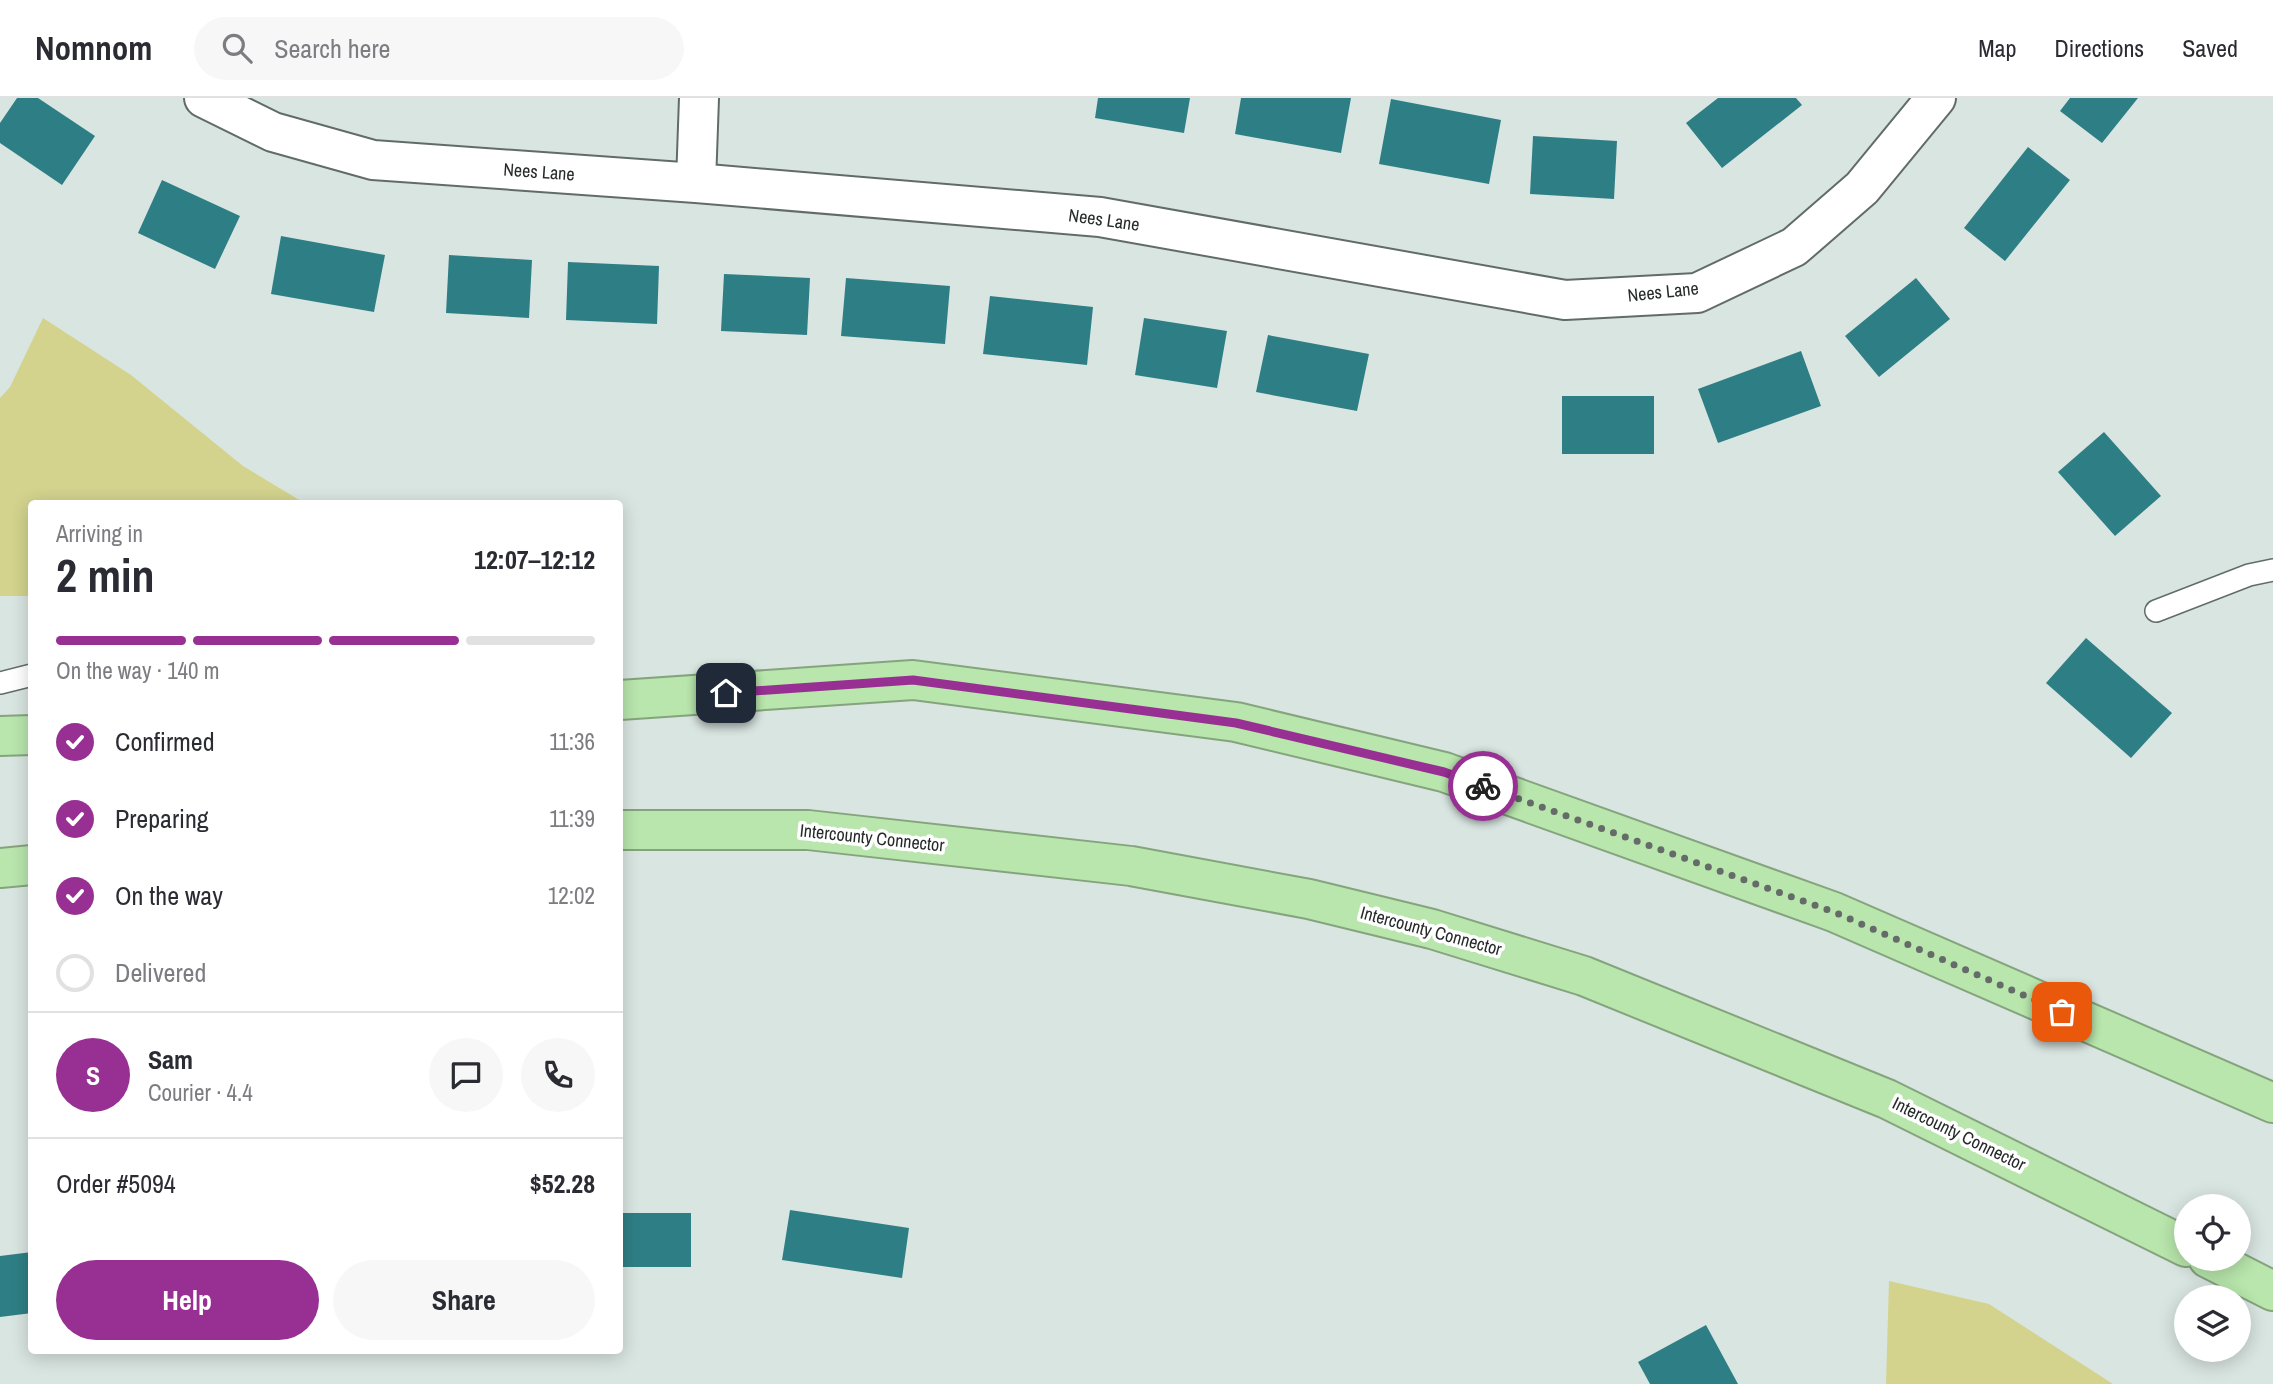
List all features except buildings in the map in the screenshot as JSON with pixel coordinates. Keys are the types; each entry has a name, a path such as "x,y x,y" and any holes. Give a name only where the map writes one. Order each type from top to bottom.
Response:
{"highway":[{"path":"623,700 913,680 1236,723 1444,772 1834,912 2273,1103"},
{"path":"0,736 28,734"},
{"name":"Intercounty Connector","path":"623,830 808,830 1131,866 1309,899 1432,929 1584,976 1887,1099 2174,1241"},
{"path":"0,868 28,865"},
{"path":"2234,1271 2273,1291"}],"street":[{"name":"Nees Lane","path":"204,98 273,132 373,160 696,183 1100,217 1565,300 1697,293 1794,247 1862,188 1936,98"},
{"path":"696,183 699,98"}],"lane":[{"path":"2156,611 2249,575 2273,570"},
{"path":"0,683 28,677"}],"green space":[{"path":"43,318 131,375 243,466 299,500 28,500 28,596 0,596 0,398 10,387"},
{"path":"1889,1281 1989,1304 2113,1384 1886,1384"}],"way so far":[{"path":"1483,786 1834,912 2062,1012"}],"route":[{"path":"726,693 913,680 1236,723 1444,772 1483,786"}]}
